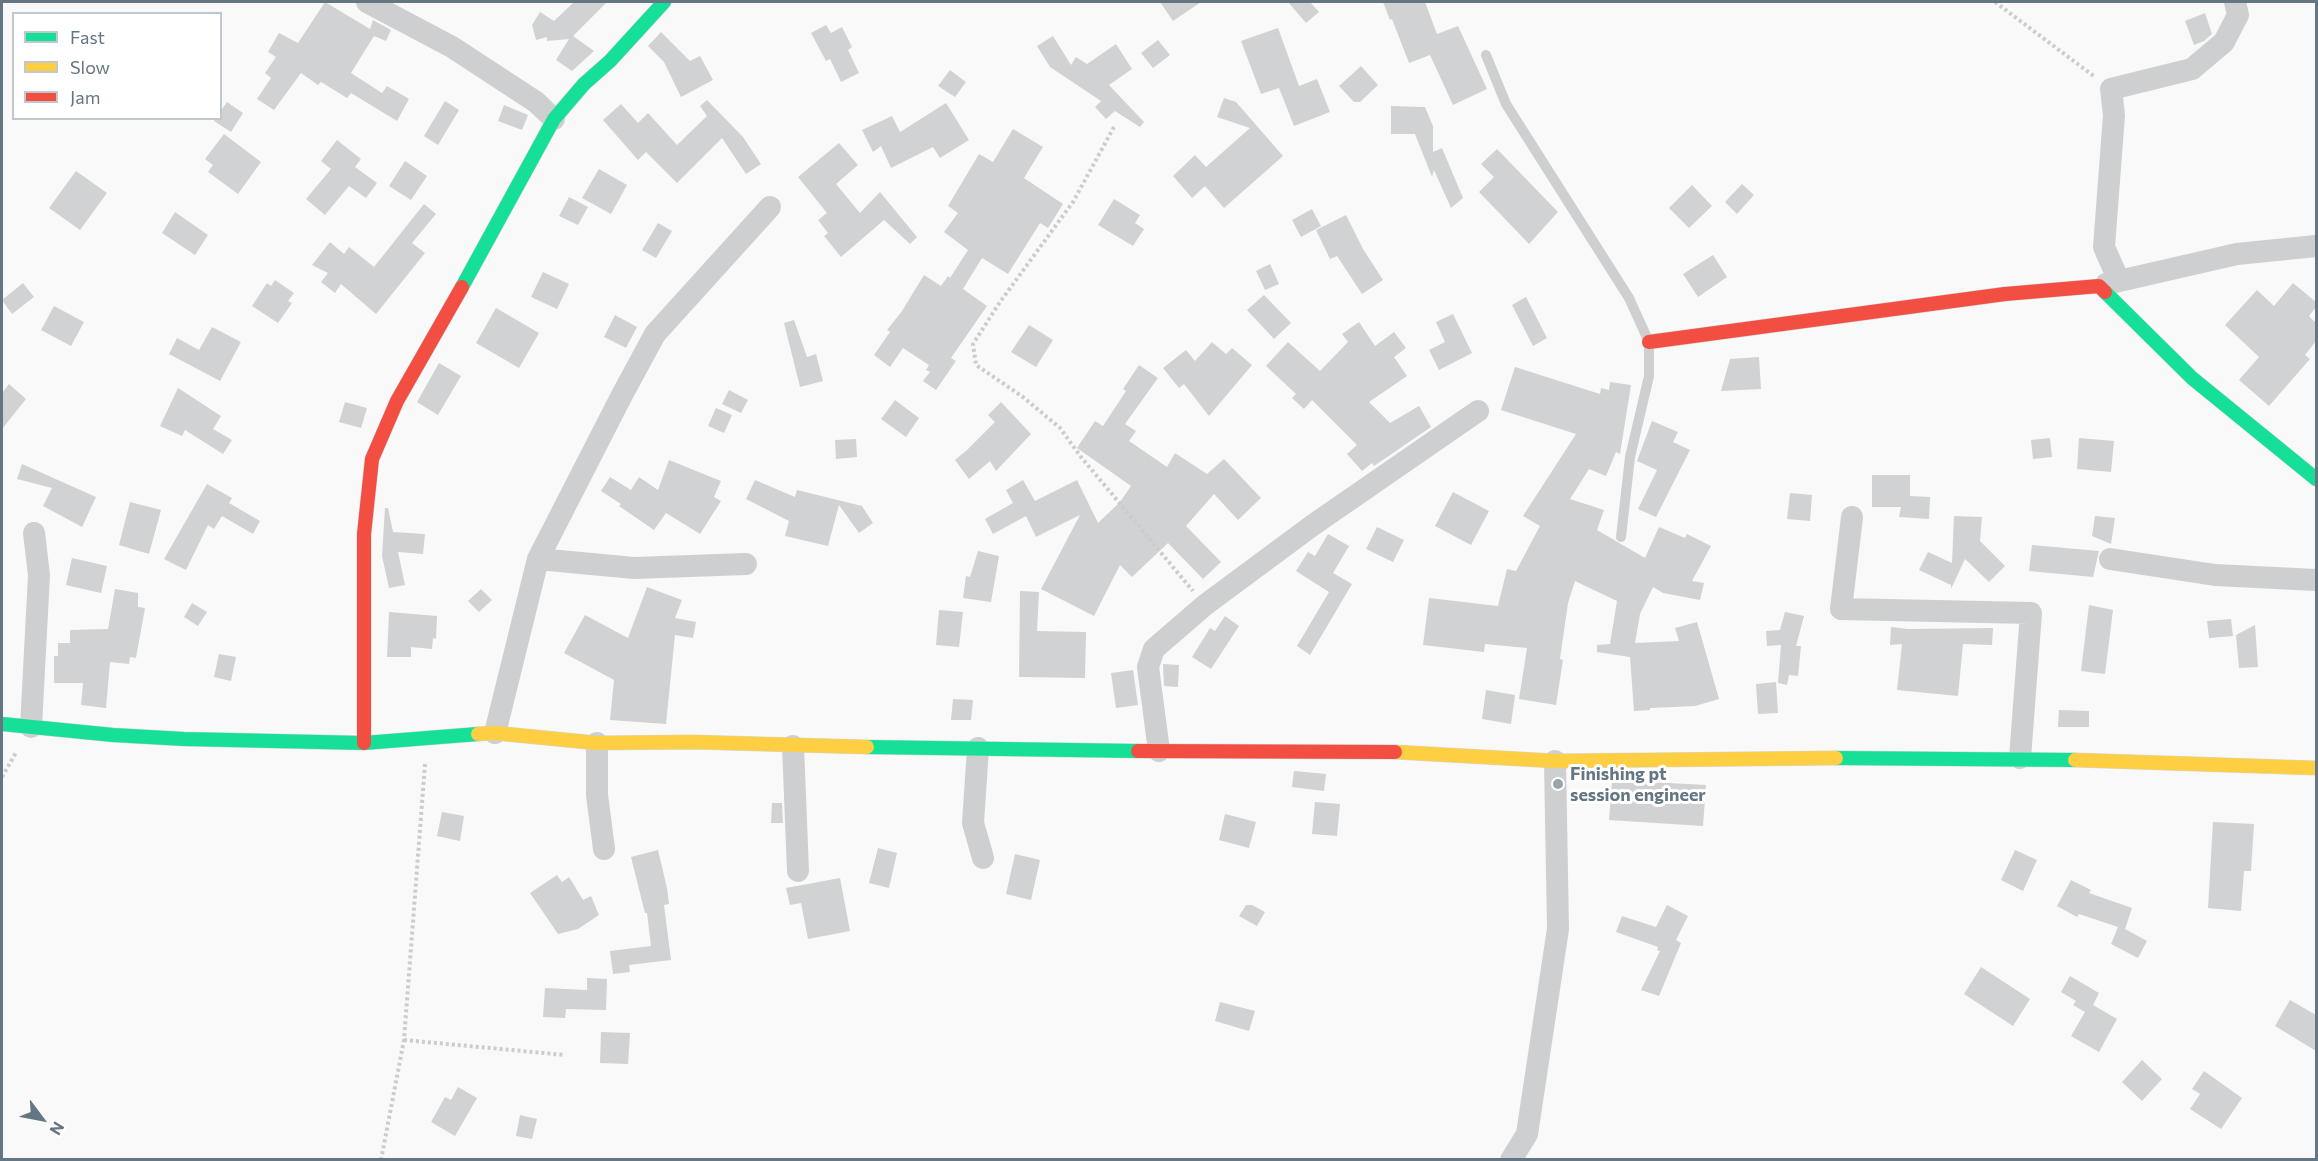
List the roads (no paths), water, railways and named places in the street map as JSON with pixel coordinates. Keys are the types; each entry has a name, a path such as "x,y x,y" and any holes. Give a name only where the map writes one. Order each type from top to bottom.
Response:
{"street":[{"path":"367,2 452,48 537,102 554,119"},
{"path":"364,743 364,534 372,459 397,401 499,222 554,119 584,84 610,61 664,2"},
{"path":"2235,2 2238,15 2224,42 2192,69 2111,89 2114,115 2104,247 2109,283 2192,378 2316,480"},
{"path":"495,733 538,559 655,334 770,207"},
{"path":"1648,342 2005,294 2109,283 2237,254 2316,246"},
{"path":"1159,751 1148,667 1154,648 1205,605 1313,525 1478,411"},
{"path":"1852,516 1841,609 2031,613 2020,758"},
{"path":"31,727 39,575 34,533"},
{"path":"538,559 634,568 746,564"},
{"path":"2110,559 2215,574 2316,580"},
{"path":"2,724 184,739 364,743 495,733 597,743 692,742 793,746 1401,752 1555,761 2020,758 2316,768"},
{"path":"597,743 597,795 604,849"},
{"path":"793,746 798,871"},
{"path":"978,748 973,823 983,858"},
{"path":"1511,1160 1527,1134 1558,929 1555,761"}],"lane":[{"path":"1486,55 1506,104 1629,298 1648,342 1649,376 1630,457 1621,537"}],"place":[{"name":"Finishing pt session engineer","path":"1558,784"}]}
